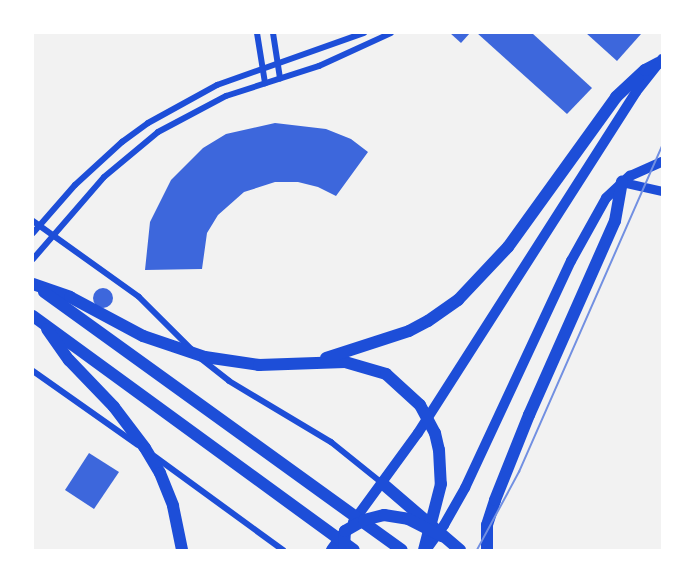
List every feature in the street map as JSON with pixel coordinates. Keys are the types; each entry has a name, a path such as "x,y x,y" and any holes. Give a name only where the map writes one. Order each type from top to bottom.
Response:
{"main road":[{"path":"310,362 388,339 435,317 475,284 521,230 616,97 639,75 660,61"},
{"path":"332,550 418,433 636,92 660,61"},
{"path":"425,550 456,505 572,261 606,198 622,182 662,162"},
{"path":"487,550 487,525 495,500 529,415 615,221 622,182"},
{"path":"33,284 70,297 143,336 205,357 259,365 310,362 356,364 386,374 409,393 430,420 439,450 441,484 425,550"},
{"path":"33,284 402,550"},
{"path":"38,320 69,360 134,430 160,473 173,506 184,550"},
{"path":"38,320 354,550"},
{"path":"382,483 460,550"},
{"path":"345,531 364,520 384,514 408,519 442,536"},
{"path":"344,550 345,531"}],"street":[{"path":"257,33 265,83"},
{"path":"273,33 280,78"},
{"path":"33,233 75,185 122,142 148,123 217,85 364,33"},
{"path":"33,259 104,177 158,132 226,96 319,66 392,33"},
{"path":"622,182 662,191"},
{"path":"33,220 139,297 165,319 207,365 332,442 382,483"},
{"path":"33,371 283,550"}],"building":[{"path":"450,33 470,33 461,43"},
{"path":"477,33 532,33 592,88 567,114"},
{"path":"586,33 640,33 641,34 617,61"},
{"path":"275,123 326,129 351,139 368,152 336,196 318,187 298,182 275,182 244,192 218,215 207,233 202,269 145,270 150,222 171,180 203,148 226,134"},
{"path":"103,288 110,291 113,298 110,305 103,308 96,305 93,298 96,291"},
{"path":"89,453 119,472 94,509 65,490"}],"tram line":[{"path":"477,550 519,472 662,146"}]}
